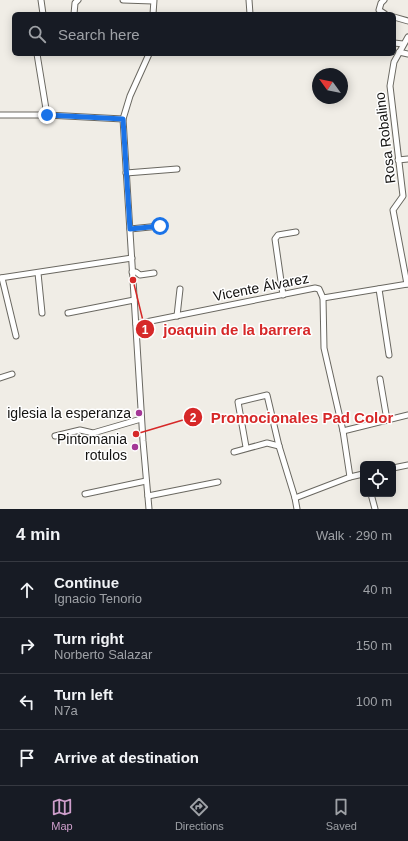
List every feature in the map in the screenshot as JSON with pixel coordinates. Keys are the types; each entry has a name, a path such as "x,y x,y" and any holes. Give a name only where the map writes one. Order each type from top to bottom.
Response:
{"street":[{"path":"41,0 43,12"},
{"path":"74,12 75,4 78,0"},
{"path":"123,0 154,0 154,12"},
{"path":"248,0 250,12"},
{"path":"382,12 379,10 381,3 384,0"},
{"path":"396,18 408,21"},
{"name":"Rosa Robalino","path":"408,37 394,62 390,86 398,160 404,196 393,210 408,284"},
{"path":"396,42 403,44"},
{"path":"399,52 408,54"},
{"path":"37,56 47,115"},
{"path":"148,56 130,96 123,119 141,419 149,509"},
{"path":"0,115 47,115 123,119"},
{"path":"398,160 408,159"},
{"path":"126,173 177,169"},
{"path":"130,229 160,226"},
{"path":"283,295 275,238 278,235 296,232"},
{"path":"16,336 1,278 132,258"},
{"path":"38,272 42,313"},
{"path":"132,272 136,272 140,275 154,273"},
{"name":"Vicente Álvarez","path":"136,324 315,288 321,291 323,298 408,284"},
{"path":"177,316 180,289"},
{"path":"380,289 389,355"},
{"path":"323,298 324,348 343,431 350,477"},
{"path":"68,313 134,300"},
{"path":"0,378 12,374"},
{"path":"380,379 386,420"},
{"path":"246,447 238,402 264,394 269,397 279,446 297,509"},
{"path":"343,431 408,415"},
{"path":"55,436 80,430 93,433 141,419"},
{"path":"234,452 246,447 266,443 279,446"},
{"path":"396,467 408,465"},
{"path":"295,498 350,477 360,475"},
{"path":"85,494 146,482"},
{"path":"148,496 218,482"},
{"path":"372,497 375,509"}],"place":[{"name":"joaquin de la barrera","path":"133,280"},
{"name":"iglesia la esperanza","path":"139,413"},
{"name":"Promocionales Pad Color","path":"136,434"},
{"name":"Pintomania rotulos","path":"135,447"}],"route":[{"path":"47,115 123,119 130,229 160,226"}]}
